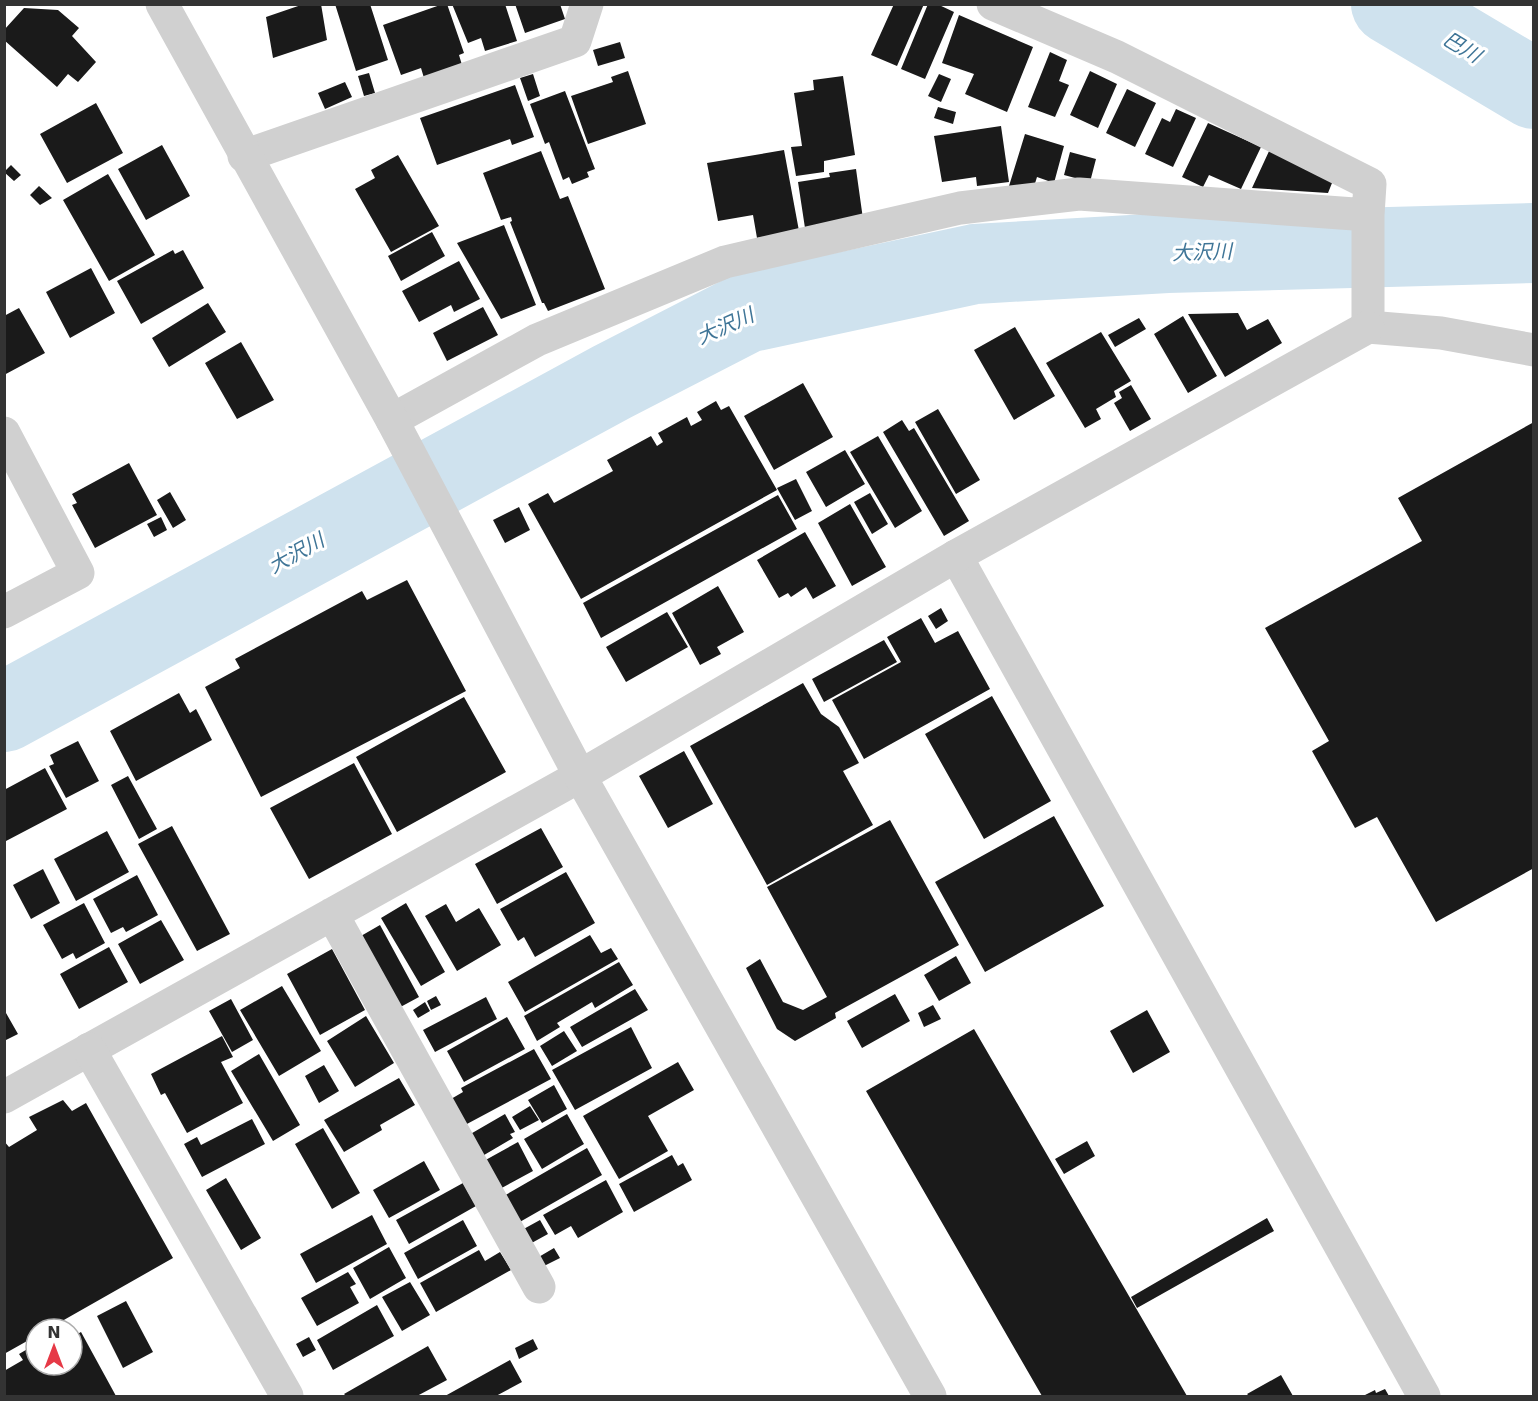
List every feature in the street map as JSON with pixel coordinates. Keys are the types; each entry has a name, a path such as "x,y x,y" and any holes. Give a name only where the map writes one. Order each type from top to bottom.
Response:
{"street":[{"path":"162,4 244,156 396,426 579,776 930,1396"},
{"path":"244,156 575,41 587,4"},
{"path":"993,4 1117,57 1370,184 1368,316"},
{"path":"396,426 537,340 725,262 960,208 1079,194 1368,216"},
{"path":"4,1097 579,776 1368,316 1441,333 1533,350"},
{"path":"4,433 78,573 4,612"},
{"path":"956,556 1424,1396"},
{"path":"332,914 539,1287"},
{"path":"88,1049 287,1396"}],"building":[{"path":"304,4 321,4 327,40 273,58 266,17"},
{"path":"335,4 370,4 388,60 356,71"},
{"path":"447,4 464,53 459,55 462,65 424,78 421,68 401,75 383,25"},
{"path":"452,4 505,4 517,41 485,51 481,38 468,43"},
{"path":"515,4 560,4 565,19 525,33"},
{"path":"894,4 924,4 897,66 871,55"},
{"path":"928,4 937,4 954,12 925,79 901,69"},
{"path":"24,8 58,10 79,28 72,36 96,62 78,82 68,74 57,87 4,40 4,30"},
{"path":"959,15 1033,47 1007,112 965,94 974,74 942,63"},
{"path":"620,42 625,58 598,66 593,50"},
{"path":"1050,52 1067,60 1059,81 1069,85 1055,117 1028,107"},
{"path":"628,71 646,124 588,144 571,96 613,82 611,77"},
{"path":"1090,71 1117,84 1098,128 1070,115"},
{"path":"369,73 375,93 364,96 358,76"},
{"path":"533,74 540,96 528,101 520,78"},
{"path":"939,74 951,79 941,102 928,96"},
{"path":"843,76 855,155 824,161 824,172 796,176 791,147 802,146 794,93 814,90 813,80"},
{"path":"345,82 352,97 325,109 318,93"},
{"path":"515,85 534,137 512,145 510,139 437,165 420,118"},
{"path":"1127,89 1156,103 1135,147 1106,133"},
{"path":"565,91 595,169 587,172 589,177 572,184 569,177 563,180 549,142 545,144 530,104"},
{"path":"96,103 123,153 67,183 40,134"},
{"path":"938,107 956,112 953,124 934,118"},
{"path":"1176,109 1196,118 1173,167 1145,154 1162,118 1170,122"},
{"path":"1208,123 1261,147 1241,189 1209,175 1203,187 1182,177"},
{"path":"1001,126 1009,182 977,186 976,177 942,182 934,136"},
{"path":"1025,134 1064,146 1054,183 1037,177 1032,193 1009,186"},
{"path":"162,145 190,196 146,220 118,169"},
{"path":"1270,149 1334,178 1328,193 1252,188"},
{"path":"784,150 799,231 757,238 753,215 718,221 707,163"},
{"path":"541,151 560,199 568,196 605,289 548,311 542,303 510,222 511,217 501,220 483,173"},
{"path":"1070,152 1096,159 1090,182 1064,175"},
{"path":"398,155 439,226 391,252 355,189 375,178 371,170"},
{"path":"11,165 21,175 14,181 4,172"},
{"path":"856,169 863,219 805,228 798,182 830,177 829,173"},
{"path":"108,174 155,255 109,281 63,200"},
{"path":"39,186 52,198 40,205 30,195"},
{"path":"504,225 536,305 501,319 457,243"},
{"path":"432,232 445,256 401,281 388,256"},
{"path":"173,250 175,254 183,250 204,288 141,324 117,281"},
{"path":"459,261 480,299 454,312 451,305 419,322 402,291"},
{"path":"91,268 115,313 70,338 46,292"},
{"path":"208,303 226,332 169,367 152,338"},
{"path":"483,307 498,335 447,361 433,333"},
{"path":"19,308 45,353 4,375 4,316"},
{"path":"1238,313 1247,330 1268,319 1282,343 1225,377 1188,314"},
{"path":"1183,316 1217,376 1188,393 1154,334"},
{"path":"1139,318 1146,329 1115,347 1108,335"},
{"path":"1015,327 1055,396 1014,420 974,350"},
{"path":"1101,332 1131,381 1114,391 1116,397 1096,409 1101,419 1085,428 1046,363"},
{"path":"241,342 274,400 237,419 205,363"},
{"path":"803,383 833,437 774,470 744,416"},
{"path":"1131,385 1151,419 1130,431 1114,403 1122,398 1119,392"},
{"path":"716,401 721,410 729,406 777,490 581,599 528,504 548,493 554,503 613,471 607,460 651,436 657,446 663,442 658,433 687,417 691,426 702,420 697,412"},
{"path":"938,409 980,480 956,494 915,422"},
{"path":"902,420 909,431 914,428 969,521 944,536 883,432"},
{"path":"1534,422 1534,868 1436,922 1377,817 1355,828 1312,751 1329,741 1265,628 1422,541 1398,498"},
{"path":"878,436 922,511 895,528 850,452"},
{"path":"845,450 865,484 826,507 806,472"},
{"path":"129,463 157,515 95,548 72,505 77,503 72,494"},
{"path":"796,479 812,511 795,520 777,488"},
{"path":"170,492 186,520 173,528 157,500"},
{"path":"870,493 888,524 872,534 854,502"},
{"path":"778,495 797,529 601,638 583,603"},
{"path":"850,504 886,567 852,586 818,523"},
{"path":"519,507 530,530 505,543 493,520"},
{"path":"161,517 167,530 154,537 147,524"},
{"path":"805,532 836,586 813,599 806,587 791,597 788,593 779,598 757,560"},
{"path":"407,580 466,691 261,797 205,687 240,668 235,659 362,591 367,600"},
{"path":"718,586 744,632 717,647 721,654 700,665 672,613"},
{"path":"941,608 948,621 936,629 928,616"},
{"path":"667,612 688,647 626,682 606,647"},
{"path":"921,618 935,643 958,631 990,689 864,759 832,700 901,662 887,637"},
{"path":"884,640 897,662 824,702 812,679"},
{"path":"803,683 821,714 839,727 859,763 843,771 873,825 767,885 690,746"},
{"path":"179,693 190,713 196,709 212,740 136,781 110,731"},
{"path":"992,696 1051,801 984,839 925,734"},
{"path":"464,697 506,772 397,832 356,757"},
{"path":"78,741 99,781 66,798 49,766 54,764 50,755"},
{"path":"684,751 713,804 668,828 639,776"},
{"path":"354,763 392,834 309,879 270,808"},
{"path":"45,768 67,809 6,841 4,790"},
{"path":"128,776 157,829 139,839 111,785"},
{"path":"1054,816 1104,906 985,972 935,882"},
{"path":"890,820 959,945 835,1013 836,1018 795,1041 777,1029 746,968 760,959 783,1002 803,1010 827,997 767,887"},
{"path":"172,826 230,934 197,951 138,844"},
{"path":"541,828 563,867 497,904 475,864"},
{"path":"107,831 129,872 76,901 54,859"},
{"path":"43,869 60,903 31,919 13,885"},
{"path":"566,872 595,923 535,957 524,937 518,941 500,909"},
{"path":"137,875 158,915 126,932 123,927 111,933 93,899"},
{"path":"84,903 105,943 76,959 73,953 62,959 43,925"},
{"path":"406,903 445,972 421,986 381,918"},
{"path":"446,904 456,922 479,908 501,945 457,971 425,916"},
{"path":"161,920 184,960 140,984 118,944"},
{"path":"380,925 419,997 393,1011 354,940"},
{"path":"590,935 601,953 611,948 618,959 525,1012 508,982"},
{"path":"109,947 128,982 79,1009 60,974"},
{"path":"332,949 365,1010 320,1035 287,974"},
{"path":"956,956 971,983 939,1001 924,975"},
{"path":"619,962 633,985 595,1008 592,1002 557,1023 560,1027 537,1041 524,1016"},
{"path":"282,986 321,1051 279,1076 240,1010"},
{"path":"635,989 648,1010 582,1047 570,1027"},
{"path":"895,994 910,1021 862,1048 847,1021"},
{"path":"436,996 441,1005 431,1010 427,1001"},
{"path":"486,997 497,1019 435,1052 423,1030"},
{"path":"231,999 253,1040 232,1052 209,1011"},
{"path":"425,1002 430,1011 418,1018 413,1010"},
{"path":"933,1005 941,1019 924,1027 918,1013"},
{"path":"1147,1010 1170,1052 1133,1073 1110,1031"},
{"path":"6,1013 18,1034 4,1041 4,1014"},
{"path":"366,1016 394,1063 355,1087 327,1041"},
{"path":"507,1017 525,1049 464,1082 447,1051"},
{"path":"631,1027 652,1068 575,1110 552,1070"},
{"path":"974,1029 1187,1396 1042,1396 866,1091"},
{"path":"564,1031 577,1051 552,1066 540,1046"},
{"path":"222,1036 233,1057 221,1062 243,1103 187,1133 165,1093 161,1095 151,1074"},
{"path":"534,1049 551,1079 465,1125 451,1099 463,1092 461,1088"},
{"path":"259,1054 300,1125 273,1141 231,1071"},
{"path":"678,1062 694,1090 648,1116 668,1151 619,1179 583,1116"},
{"path":"324,1065 339,1091 319,1103 305,1076"},
{"path":"399,1078 415,1105 380,1125 382,1130 344,1152 324,1120"},
{"path":"554,1085 567,1109 542,1123 528,1100"},
{"path":"63,1100 72,1111 86,1103 173,1258 69,1317 24,1317 24,1343 4,1354 4,1141 9,1147 37,1130 29,1117"},
{"path":"530,1106 539,1120 520,1130 512,1117"},
{"path":"505,1114 515,1132 510,1134 513,1138 479,1158 467,1136"},
{"path":"567,1114 584,1144 542,1169 524,1139"},
{"path":"252,1119 265,1144 202,1177 184,1144 197,1137 201,1145"},
{"path":"323,1128 360,1193 332,1209 295,1144"},
{"path":"1087,1141 1095,1156 1064,1174 1055,1159"},
{"path":"518,1142 533,1171 498,1190 482,1162"},
{"path":"587,1148 602,1175 518,1223 502,1197"},
{"path":"672,1155 678,1166 683,1163 692,1180 634,1212 619,1184"},
{"path":"424,1161 440,1190 389,1218 373,1190"},
{"path":"226,1178 261,1238 241,1250 206,1190"},
{"path":"606,1180 623,1212 578,1238 571,1226 555,1235 543,1215"},
{"path":"463,1183 476,1206 409,1244 396,1220"},
{"path":"372,1215 387,1244 316,1283 300,1254"},
{"path":"1267,1218 1274,1231 1137,1308 1131,1297"},
{"path":"463,1220 477,1246 418,1279 404,1253"},
{"path":"540,1220 548,1234 528,1245 520,1231"},
{"path":"389,1247 406,1278 370,1299 353,1268"},
{"path":"554,1248 560,1258 542,1267 537,1258"},
{"path":"479,1250 485,1261 500,1252 511,1270 436,1312 420,1283"},
{"path":"348,1272 356,1284 350,1287 359,1303 317,1326 301,1298"},
{"path":"410,1282 430,1315 402,1331 382,1297"},
{"path":"126,1301 153,1352 123,1368 97,1316"},
{"path":"377,1305 394,1336 333,1370 317,1340"},
{"path":"84,1337 116,1396 4,1396 4,1371 23,1360 19,1354 24,1351 24,1377 84,1377"},
{"path":"309,1337 316,1350 303,1357 296,1344"},
{"path":"533,1339 538,1349 519,1359 515,1348"},
{"path":"428,1346 447,1380 417,1396 346,1396 344,1394"},
{"path":"510,1360 522,1382 496,1396 445,1396"},
{"path":"1281,1375 1293,1396 1249,1396 1247,1394"},
{"path":"1385,1389 1389,1396 1363,1396 1375,1390 1376,1393"}],"waterway":[{"name":"巴川","path":"1391,4 1534,89"},
{"name":"大沢川","path":"4,712 612,382 746,313 975,264 1167,253 1534,243"}]}
